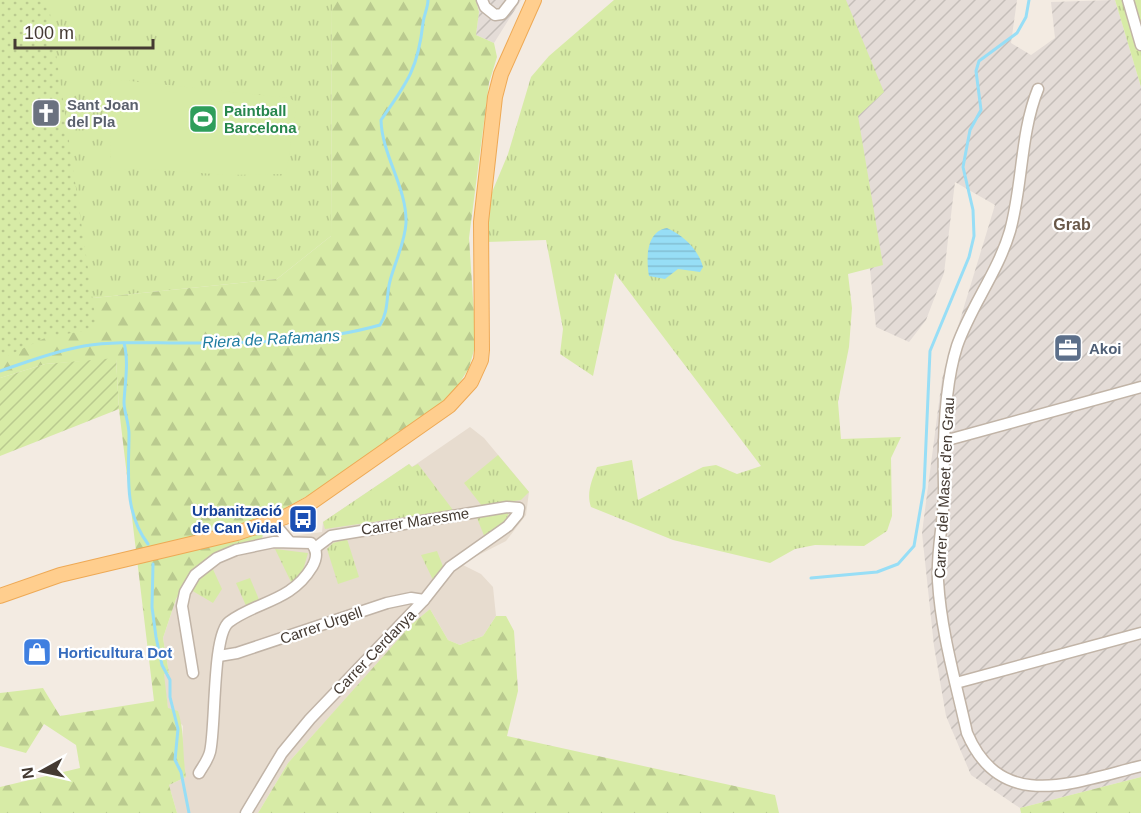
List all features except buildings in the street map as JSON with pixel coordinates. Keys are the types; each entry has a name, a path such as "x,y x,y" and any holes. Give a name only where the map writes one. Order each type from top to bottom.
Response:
{"main road":[{"path":"0,596 60,575 268,524 309,504 434,418 464,392 478,369 483,329 481,222 495,97 501,74 534,0"}],"street":[{"path":"482,0 484,7 495,15 502,14 513,0"},
{"path":"1128,0 1141,45"},
{"name":"Carrer del Maset d'en Grau","path":"1038,89 1029,116 1017,204 1007,241 957,346 944,441 938,580 956,683 974,751 988,771 1009,784 1030,789 1046,789 1141,766"},
{"path":"944,441 1141,387"},
{"name":"Carrer Maresme","path":"315,548 331,536 496,508 519,508"},
{"name":"Carrer Cerdanya","path":"246,813 282,753 310,719 424,600 458,560 508,526 518,514 519,508"},
{"path":"268,524 289,541"},
{"path":"268,524 270,543"},
{"path":"193,673 182,606 189,584 201,569 217,558 236,550 289,541 310,543 315,548 316,561 306,577 296,587 273,602 228,623 221,637 213,731 209,754 199,773"},
{"name":"Carrer Urgell","path":"219,656 237,653 387,603 411,598 424,600"},
{"path":"956,683 1141,633"}],"shaded area":[{"path":"476,0 521,0 494,43 476,35 479,11"},
{"path":"842,0 1017,0 1011,43 1031,55 1055,38 1051,2 1115,0 1141,87 1141,777 1020,808 971,775 946,716 934,646 922,533 942,379 995,205 955,182 944,273 926,320 909,342 876,327"},
{"path":"470,427 484,438 529,492 526,515 506,541 461,564 481,574 493,587 496,616 483,636 460,645 448,640 430,609 412,625 288,763 258,813 177,813 169,785 186,777 182,753 183,726 168,709 163,674 169,673 163,638 176,599 192,573 262,540 322,532 323,522 409,464 412,467"}],"green space":[{"path":"0,0 332,0 331,236 277,279 25,305"},
{"path":"0,0 48,0 97,329 47,337 3,358 0,356"},
{"path":"332,0 476,0 479,12 476,35 494,43 497,57 489,83 469,238 476,343 469,368 452,395 338,479 265,519 262,540 192,573 176,599 163,638 169,673 164,674 168,708 178,711 183,735 186,777 169,785 177,813 0,813 0,787 80,768 76,745 44,724 26,753 0,746 0,693 43,688 60,716 154,701 119,409 116,359 45,364 0,378 0,296 25,305 277,279 331,236"},
{"path":"614,0 846,0 884,92 858,116 883,265 848,274 852,308 849,347 838,402 841,439 901,437 891,458 892,516 887,531 864,546 815,545 795,549 770,563 673,540 591,507 589,492 597,467 632,460 638,500 703,467 716,465 737,474 761,466 615,273 593,376 560,354 563,329 546,240 486,242 490,197 508,154 531,77 549,56"},
{"path":"1115,0 1141,0 1141,87"},
{"name":"Paintball Barcelona","path":"111,79 290,98 297,104 286,174 227,175 134,168 110,172"},
{"path":"116,358 119,409 0,456 0,378 45,364"},
{"path":"498,455 529,492 521,500 482,506 464,483"},
{"path":"409,464 412,467 418,464 453,510 325,529 323,522"},
{"path":"509,512 505,523 485,538 477,518"},
{"path":"347,539 359,577 338,584 327,549 333,543"},
{"path":"275,549 308,553 302,574 292,584"},
{"path":"437,551 444,569 434,582 421,555"},
{"path":"211,565 222,589 213,603 191,590"},
{"path":"250,578 260,602 247,608 236,583"},
{"path":"430,609 448,640 460,645 483,636 496,616 506,616 514,631 518,691 507,736 775,795 779,813 258,813 288,763 412,624"},
{"path":"1141,777 1141,813 1021,813 1020,808"}],"water":[{"path":"667,228 685,239 694,249 703,267 700,272 678,269 665,279 649,276 648,254 651,240 660,230"}],"waterway":[{"name":"Riera de Rafamans","path":"0,371 62,351 96,344 281,341 356,331 380,325 385,314 390,281 402,245 406,223 403,197 385,146 381,120 410,75 418,52 428,0"},
{"path":"811,578 877,572 898,564 914,546 924,488 930,351 969,257 974,236 973,210 963,167 970,130 981,110 976,71 979,61 1017,33 1026,17 1029,0"},
{"path":"124,343 126,365 124,402 129,430 129,491 134,518 148,544"},
{"path":"153,564 152,607 156,637 162,665 170,680 170,697 178,729 175,760 181,772 189,813"}],"place":[{"name":"Sant Joan del Pla","path":"46,113"},
{"name":"Paintball Barcelona","path":"203,119"},
{"name":"Akoi","path":"1068,348"},
{"name":"Urbanització de Can Vidal","path":"303,519"},
{"name":"Horticultura Dot","path":"37,652"}],"district":[{"name":"Grab","path":"1072,224"}]}
